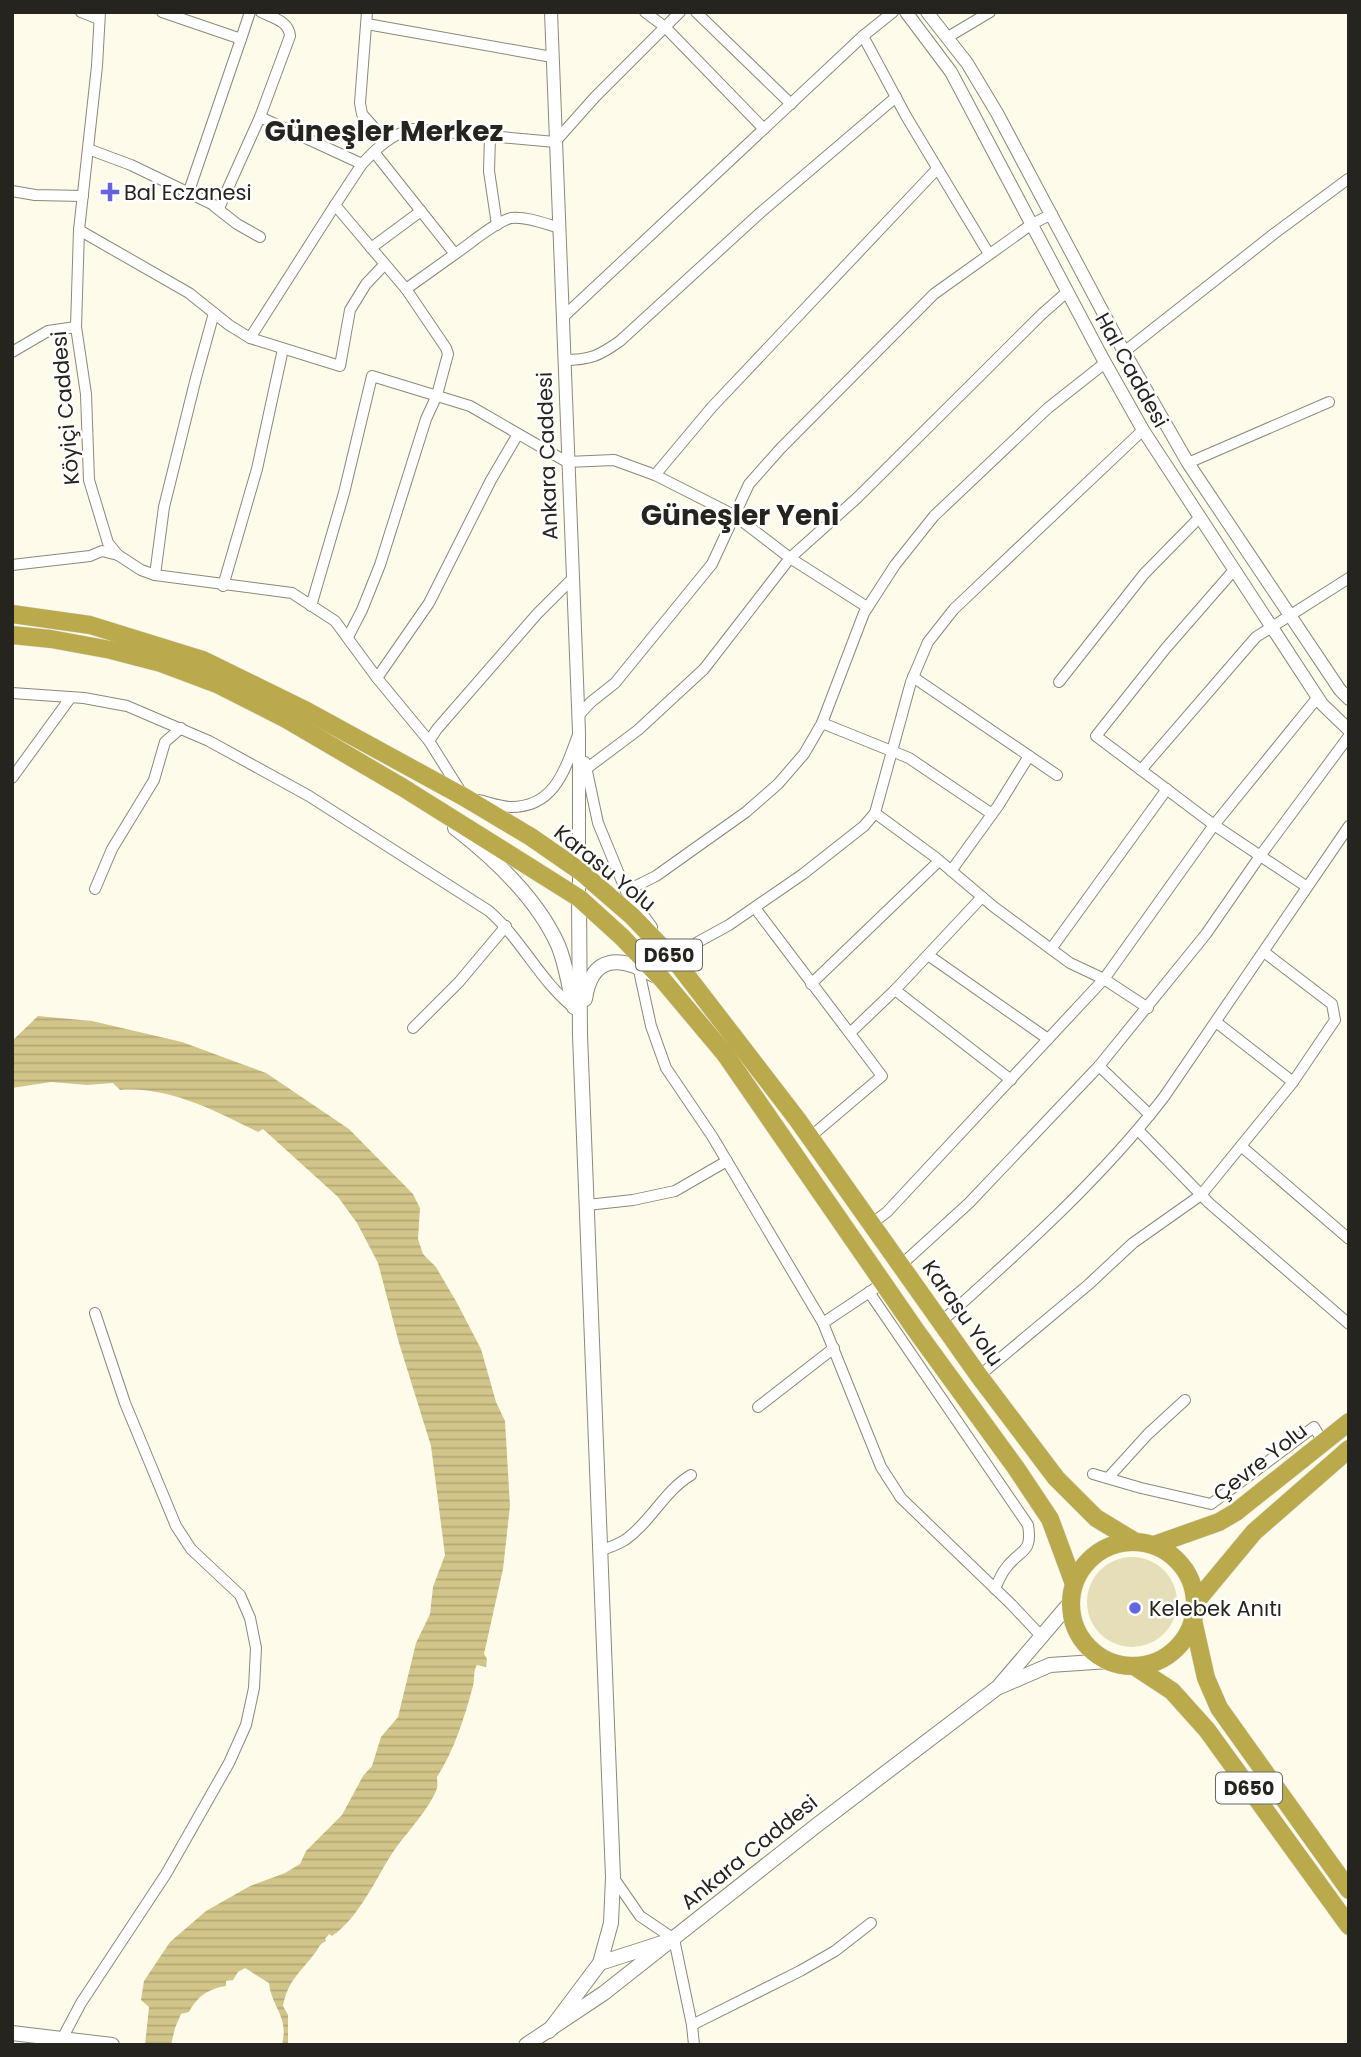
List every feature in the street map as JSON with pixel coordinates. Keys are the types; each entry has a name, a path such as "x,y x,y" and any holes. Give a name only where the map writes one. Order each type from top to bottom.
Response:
{"highway":[{"name":"Karasu Yolu","path":"12,614 90,625 203,660 303,709 464,797 531,836 580,871 632,916 677,963 810,1137 979,1376 1071,1495 1096,1518 1134,1541"},
{"name":"Karasu Yolu","path":"12,635 111,650 161,663 217,684 286,719 402,787 579,898 622,937 662,979 725,1054 876,1288 1016,1468 1050,1519 1074,1584"},
{"name":"Çevre Yolu","path":"1154,1545 1219,1522 1236,1512 1349,1422"},
{"path":"1194,1611 1192,1584 1184,1568 1170,1554 1154,1545 1134,1541 1114,1544 1097,1553 1083,1566 1074,1584 1070,1603 1080,1638 1093,1652 1109,1661 1134,1666 1154,1662 1171,1652 1184,1637 1194,1611 1254,1532 1349,1449"},
{"name":"D650","path":"1194,1611 1206,1678 1219,1708 1349,1890"},
{"name":"D650","path":"1134,1666 1172,1691 1207,1730 1349,1926"}],"main road":[{"path":"402,787 498,864 541,917 557,944 580,1035"},
{"path":"549,2031 600,1963 611,1923 613,1877 580,1035 579,898"},
{"path":"580,1035 587,987 600,966 626,962 662,979"},
{"path":"997,1688 1070,1603"},
{"path":"997,1688 1050,1665 1109,1661"},
{"name":"Ankara Caddesi","path":"526,2045 604,1993 817,1825 997,1688"},
{"path":"600,1963 674,1939"},
{"path":"12,2033 112,2045"}],"street":[{"path":"81,12 99,16"},
{"path":"162,12 242,39"},
{"path":"189,191 250,12"},
{"path":"214,206 220,206 260,117 290,36 286,24 261,12"},
{"name":"Ankara Caddesi","path":"551,12 579,732 579,898"},
{"path":"645,12 665,27 764,129"},
{"path":"250,338 362,164 385,140 413,129 555,142 595,97 680,12"},
{"path":"696,12 791,104"},
{"path":"562,318 863,36 893,12"},
{"name":"Hal Caddesi","path":"905,12 951,72 1143,430 1270,627 1318,697 1349,733"},
{"name":"Hal Caddesi","path":"927,12 967,63 997,113 1124,352 1188,463 1340,690 1349,699"},
{"path":"948,37 990,12"},
{"path":"385,140 362,114 360,103 366,15 552,57"},
{"name":"Köyiçi Caddesi","path":"99,16 97,66 79,230 76,327 86,394 89,480 108,543 118,555"},
{"path":"863,36 937,169 989,254"},
{"path":"564,360 585,360 598,356 620,341 760,213 896,97"},
{"path":"260,117 362,164"},
{"path":"490,136 489,172 497,225"},
{"path":"88,149 189,191 260,237"},
{"path":"374,152 455,254"},
{"path":"654,475 712,407 937,169"},
{"path":"1124,352 1348,179"},
{"path":"13,193 83,196"},
{"path":"335,205 406,289 448,354 437,395 426,419 380,565 348,637"},
{"path":"372,248 421,211"},
{"path":"578,716 615,683 712,564 749,484 781,447 934,294 1032,224 1052,214"},
{"path":"406,289 497,225 512,218 560,228"},
{"path":"79,230 189,293 250,338 340,366 350,310 366,284 384,265"},
{"path":"586,769 638,730 704,669 790,558 856,498 1067,292"},
{"path":"155,575 164,507 214,313"},
{"path":"12,352 48,331 76,327"},
{"path":"223,586 257,469 283,349"},
{"path":"626,891 656,876 746,812 778,784 804,754 822,723 867,607 895,565 934,516 1048,408 1105,363"},
{"path":"311,606 344,494 372,376 470,406 567,463 614,460 654,475 734,515 790,558 867,607"},
{"path":"1188,463 1329,402"},
{"path":"579,732 598,823 626,891 677,963 698,942 755,908 864,826 875,813 913,677 928,642 954,609 1143,430"},
{"path":"377,678 429,603 491,480 518,434"},
{"path":"1059,682 1144,574 1199,519"},
{"path":"12,565 90,556 102,551 118,555 141,570 155,575 292,593 335,621 429,741 464,797 511,807 542,800 562,777 579,732"},
{"path":"1234,570 1166,648 1096,736 1214,825 1307,887"},
{"path":"429,741 537,614 573,578"},
{"path":"1141,770 1256,637 1349,578"},
{"path":"913,677 1057,775"},
{"path":"12,693 71,697 127,706 209,741 309,796 489,911 506,926 554,990 574,1008"},
{"path":"12,778 71,697"},
{"path":"872,1224 887,1212 1104,979 1214,825 1318,697"},
{"path":"822,723 909,758 992,814"},
{"path":"95,889 112,849 154,780 165,742 181,728"},
{"path":"901,1265 969,1203 1099,1066 1206,934 1349,733"},
{"path":"951,871 1030,756"},
{"path":"1051,949 1167,789"},
{"path":"875,813 1070,963 1104,979 1147,1008"},
{"path":"940,1322 999,1269 1138,1130 1349,826"},
{"path":"811,984 939,861"},
{"path":"849,1033 895,990 982,897"},
{"path":"755,908 882,1076 810,1137"},
{"path":"413,1028 459,982 506,926"},
{"path":"979,1376 1133,1243 1201,1195 1293,1082 1335,1020 1332,1004 1264,952"},
{"path":"928,955 1048,1039"},
{"path":"638,966 651,1026 666,1068 727,1161 822,1323 881,1466 901,1498 1042,1637"},
{"path":"895,990 1011,1080"},
{"path":"1216,1021 1293,1082"},
{"path":"1099,1066 1150,1115"},
{"path":"1138,1130 1201,1195 1349,1324"},
{"path":"1241,1146 1349,1239"},
{"path":"587,1205 633,1200 675,1191 727,1161"},
{"path":"822,1323 876,1288 1028,1525 1031,1541 1007,1566 995,1589"},
{"path":"62,2039 80,2003 166,1874 229,1763 246,1725 254,1688 256,1648 250,1618 240,1595 191,1549 176,1526 130,1415 95,1313"},
{"path":"758,1407 834,1348"},
{"path":"1108,1478 1148,1434 1185,1400"},
{"path":"1093,1474 1211,1504 1314,1427 1323,1442"},
{"path":"599,1551 623,1542 643,1525 675,1485 691,1475"},
{"path":"613,1877 640,1916 674,1939 694,2045"},
{"path":"692,2025 800,1971 835,1951 871,1923"}],"shaded area":[{"path":"38,1016 92,1021 182,1042 266,1073 349,1129 413,1194 420,1208 418,1239 423,1254 436,1267 481,1349 496,1402 505,1421 510,1506 503,1569 484,1654 487,1659 486,1667 476,1667 463,1721 437,1777 434,1796 393,1852 351,1919 332,1936 329,1934 291,1983 283,2006 288,2015 288,2045 282,2045 282,2019 269,1983 245,1968 238,1972 233,1980 226,1981 226,1986 204,1994 189,2012 181,2014 171,2045 145,2045 149,2007 141,2000 144,1981 170,1942 206,1911 250,1886 285,1873 300,1864 306,1851 342,1815 363,1776 372,1766 381,1737 398,1717 416,1643 430,1614 433,1587 445,1555 431,1446 378,1263 357,1223 338,1197 263,1129 258,1132 174,1096 120,1090 113,1083 87,1085 51,1082 12,1088 12,1041"},
{"path":"1132,1557 1149,1561 1164,1570 1173,1585 1177,1602 1173,1619 1164,1634 1149,1643 1132,1647 1115,1643 1100,1634 1091,1619 1087,1602 1091,1585 1100,1570 1115,1561"}],"place":[{"name":"Bal Eczanesi","path":"110,192"},
{"name":"Kelebek Anıtı","path":"1135,1608"}],"district":[{"name":"Güneşler Merkez","path":"384,131"},
{"name":"Güneşler Yeni","path":"740,515"}]}
